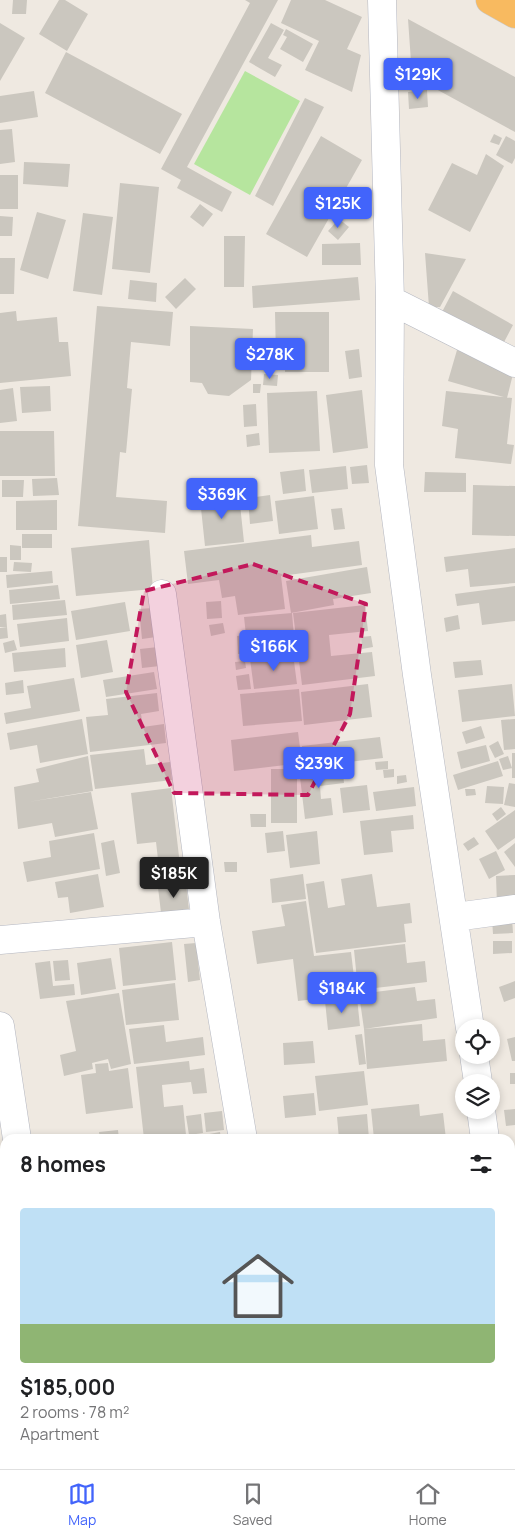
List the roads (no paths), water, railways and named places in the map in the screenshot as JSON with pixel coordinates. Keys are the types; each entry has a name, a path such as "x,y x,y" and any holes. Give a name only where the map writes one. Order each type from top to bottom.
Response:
{"highway":[{"path":"490,0 515,14"}],"street":[{"path":"382,0 390,300 389,465 417,675 455,917 469,1019"},
{"path":"390,300 515,363"},
{"path":"162,594 206,922 242,1134"},
{"path":"455,917 515,909"},
{"path":"0,940 206,922"},
{"path":"0,1026 16,1134"},
{"path":"482,1119 484,1134"}]}
